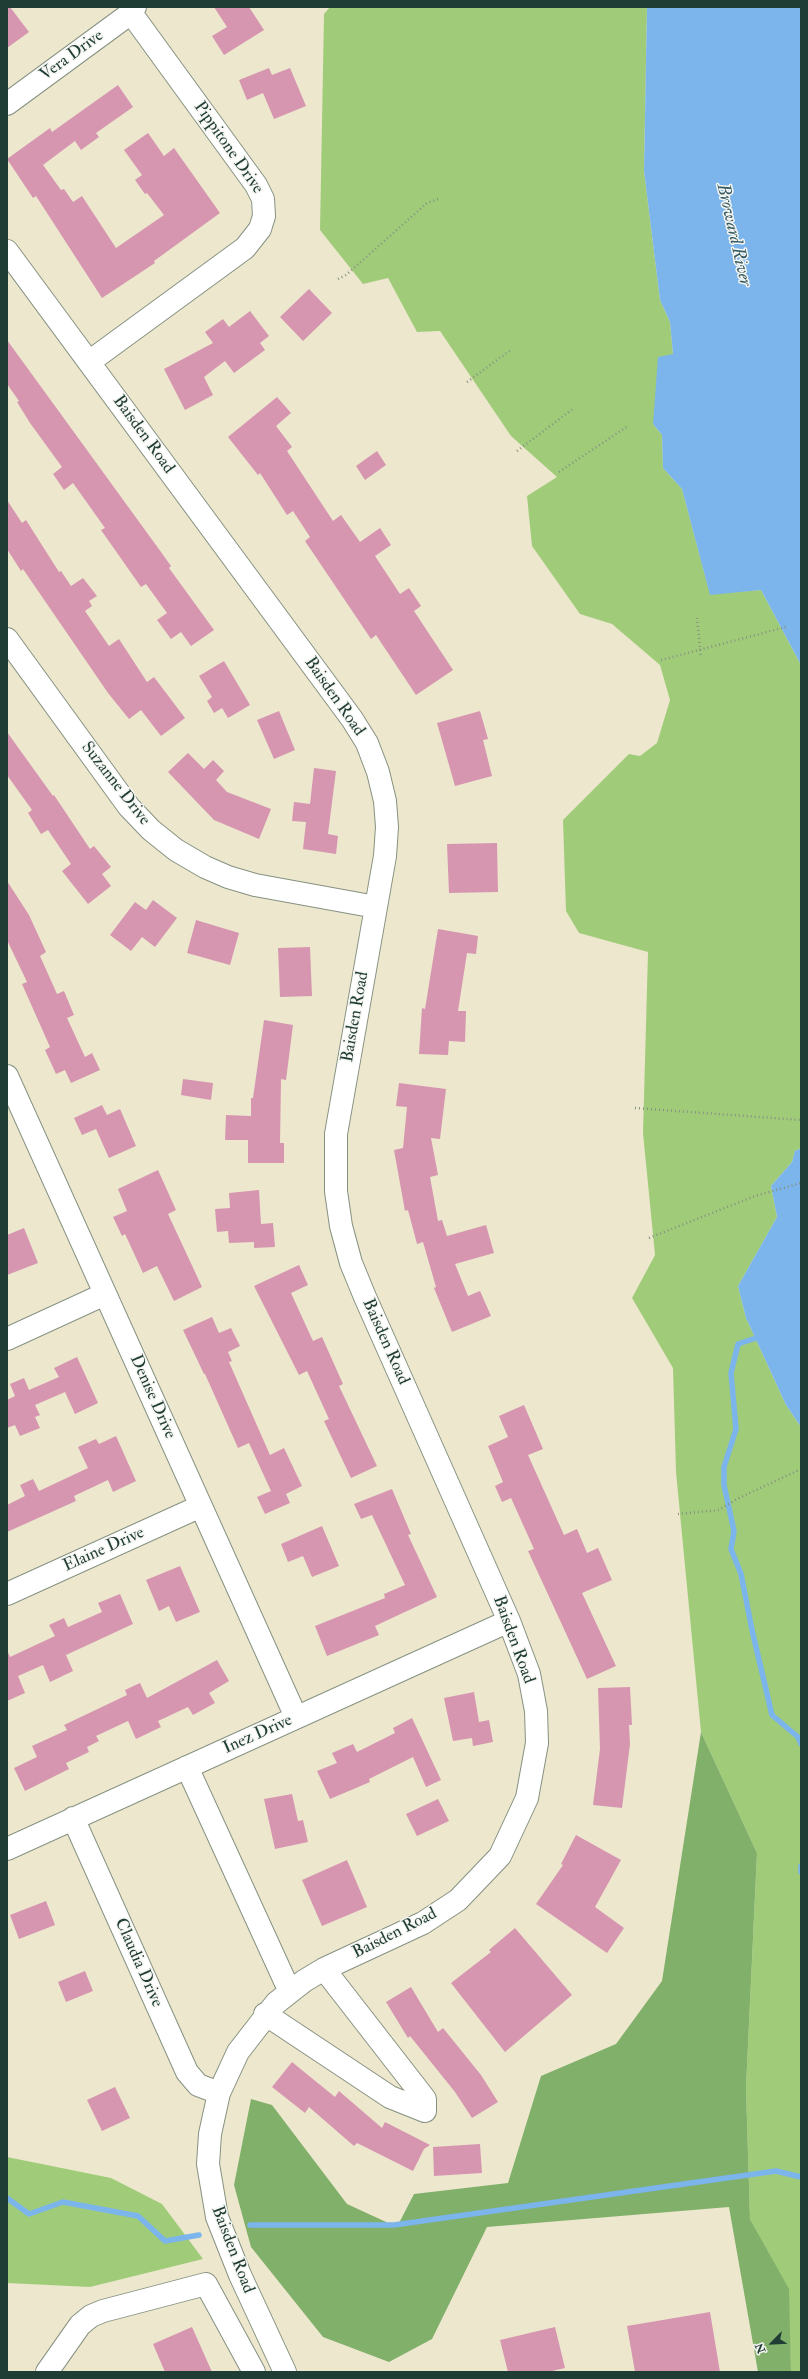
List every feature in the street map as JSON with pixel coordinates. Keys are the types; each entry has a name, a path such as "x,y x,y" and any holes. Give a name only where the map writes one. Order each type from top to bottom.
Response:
{"street":[{"name":"Vera Drive","path":"7,104 133,10"},
{"name":"Pippitone Drive","path":"89,362 245,248 260,229 264,216 263,199 256,185 133,10"},
{"name":"Baisden Road","path":"7,251 352,718 367,743 378,772 384,801 387,827 386,856 336,1134 336,1191 341,1226 351,1263 364,1297 509,1621 529,1674 536,1711 537,1743 527,1798 500,1856 458,1900 423,1923 324,1969 290,1992 265,2014 238,2052 218,2093 210,2134 208,2164 211,2190 217,2217 240,2275 285,2372"},
{"name":"Suzanne Drive","path":"7,639 129,807 151,830 176,850 205,867 228,877 255,885 376,907"},
{"name":"Denise Drive","path":"8,1080 296,1718"},
{"path":"7,1339 105,1294"},
{"name":"Elaine Drive","path":"7,1594 201,1506"},
{"name":"Inez Drive","path":"7,1849 509,1621"},
{"path":"187,1767 290,1992"},
{"name":"Claudia Drive","path":"73,1818 187,2072 198,2085 218,2093"},
{"path":"265,2014 390,2097 425,2111 425,2099 324,1969"},
{"path":"47,2372 80,2325 91,2316 103,2311 240,2275"},
{"path":"206,2284 254,2372"}],"path":[{"path":"338,279 346,275 427,203 438,199"},
{"path":"467,382 512,349"},
{"path":"517,451 574,408"},
{"path":"559,472 628,426"},
{"path":"697,618 701,658"},
{"path":"661,660 786,627"},
{"path":"635,1108 801,1120"},
{"path":"649,1238 755,1196 801,1183"},
{"path":"678,1514 719,1510 737,1499 801,1469"}],"green space":[{"path":"330,7 647,7 644,171 660,300 670,322 673,354 653,424 662,435 663,468 682,489 710,594 761,590 801,665 801,1148 795,1151 792,1162 771,1186 777,1217 738,1286 746,1318 786,1405 801,1427 801,2372 791,2372 788,2289 750,2219 746,2088 757,1853 701,1732 676,1472 673,1368 632,1298 655,1255 643,1133 648,952 579,933 566,911 563,820 629,754 640,756 657,743 670,700 660,665 612,624 580,614 532,546 527,496 557,477 511,436 440,331 417,332 388,278 363,284 320,230 324,14"},
{"path":"701,1732 757,1853 746,2088 750,2219 789,2289 791,2372 758,2372 729,2207 487,2227 432,2339 389,2362 323,2337 251,2247 234,2185 251,2099 272,2105 347,2204 397,2227 414,2194 508,2183 541,2076 616,2044 662,1981"},
{"path":"7,2157 111,2178 162,2204 203,2259 90,2287 7,2283"}],"water":[{"name":"Broward River","path":"647,7 801,7 801,665 761,590 710,595 682,489 663,468 662,435 653,424 658,357 673,354 670,322 660,300 644,171"},
{"path":"801,1148 801,1427 786,1405 746,1318 738,1286 777,1217 771,1186 792,1162 795,1151"}],"building":[{"path":"7,7 10,7 29,32 7,48"},
{"path":"214,7 249,7 264,30 224,55 212,36 227,27"},
{"path":"269,68 272,75 290,68 306,106 274,119 263,93 247,100 239,80"},
{"path":"118,85 133,107 96,133 99,137 81,150 75,141 43,165 61,190 64,189 73,202 82,196 116,248 164,215 147,193 145,194 135,180 142,175 124,150 148,133 164,156 174,148 220,213 154,261 155,263 102,298 36,196 33,198 7,159 50,128 52,132"},
{"path":"309,289 332,313 303,341 280,317"},
{"path":"250,311 269,336 260,343 265,350 234,373 225,361 204,377 213,395 185,410 164,369 213,343 205,332 223,319 229,327"},
{"path":"7,340 171,566 169,568 214,630 191,646 181,632 171,639 157,620 167,613 146,584 141,587 101,530 105,528 73,483 64,490 53,474 62,467 30,423 17,402 19,401 7,384"},
{"path":"277,397 291,413 276,426 292,447 287,451 333,521 341,515 360,542 380,528 391,545 375,556 400,594 409,588 421,606 414,611 453,670 416,695 376,635 371,639 305,541 310,537 293,511 287,515 260,473 258,475 228,437"},
{"path":"377,451 386,465 365,480 356,466"},
{"path":"7,500 22,523 26,520 59,572 61,571 71,586 83,578 97,596 89,601 92,606 85,611 109,646 119,639 147,682 154,677 185,718 161,736 141,710 129,719 108,693 23,569 21,571 7,549"},
{"path":"224,661 250,705 228,718 222,708 214,713 207,701 212,697 199,676"},
{"path":"279,711 295,750 274,759 257,720"},
{"path":"480,711 488,739 483,740 492,776 455,786 437,723"},
{"path":"7,732 53,796 54,795 90,849 94,846 111,867 102,874 111,886 88,904 62,871 71,864 48,830 41,834 28,813 32,810 7,775"},
{"path":"188,753 204,769 213,760 224,771 216,780 227,792 271,809 259,839 214,820 168,772"},
{"path":"314,768 336,771 328,834 338,836 336,854 303,849 306,822 292,821 294,802 310,804"},
{"path":"497,843 498,892 449,893 447,844"},
{"path":"7,881 29,915 46,952 40,956 57,994 64,991 74,1015 67,1018 85,1057 92,1053 100,1070 71,1083 65,1070 56,1074 45,1050 50,1047 22,984 27,982 7,940"},
{"path":"153,900 177,918 155,947 142,937 131,951 110,935 135,902 146,910"},
{"path":"196,920 239,933 230,965 187,953"},
{"path":"438,929 478,936 476,954 467,953 458,1011 466,1011 465,1042 449,1041 448,1055 419,1054 422,1008 425,1009"},
{"path":"310,947 312,996 280,997 278,948"},
{"path":"264,1020 293,1025 286,1080 281,1079 280,1143 284,1143 284,1163 248,1163 248,1140 225,1140 226,1115 251,1116 251,1098 253,1098"},
{"path":"183,1079 213,1083 211,1100 181,1095"},
{"path":"399,1083 446,1089 440,1139 431,1138 438,1175 430,1177 438,1221 442,1220 447,1236 486,1225 494,1253 455,1264 468,1296 480,1291 491,1316 452,1332 434,1288 436,1287 423,1242 417,1244 408,1210 405,1211 394,1150 403,1148 407,1107 396,1106"},
{"path":"102,1105 107,1115 120,1109 136,1146 109,1158 96,1129 82,1135 74,1118"},
{"path":"158,1170 176,1210 168,1214 202,1287 174,1301 157,1266 143,1273 125,1234 122,1236 113,1217 127,1211 118,1189"},
{"path":"259,1190 261,1224 273,1223 275,1247 254,1248 254,1242 229,1243 228,1231 217,1232 215,1209 230,1208 229,1193"},
{"path":"24,1228 38,1263 7,1275 7,1235"},
{"path":"299,1265 308,1285 291,1293 313,1341 322,1337 343,1384 339,1386 377,1466 351,1478 324,1421 329,1419 307,1371 299,1375 254,1286"},
{"path":"212,1317 219,1333 231,1328 240,1346 228,1352 232,1361 229,1362 270,1455 284,1448 302,1486 286,1494 290,1503 265,1514 257,1497 271,1491 249,1443 238,1448 205,1374 183,1330"},
{"path":"77,1357 98,1403 75,1414 65,1392 35,1405 40,1415 35,1417 40,1428 20,1436 15,1425 7,1428 7,1400 15,1396 10,1384 24,1378 29,1390 59,1377 54,1368"},
{"path":"524,1405 543,1449 528,1455 564,1535 577,1529 587,1553 598,1548 612,1580 582,1593 616,1666 587,1679 528,1551 534,1549 511,1498 502,1502 495,1486 503,1482 488,1446 508,1437 499,1416"},
{"path":"116,1436 136,1481 113,1492 108,1480 74,1496 76,1501 7,1532 7,1505 25,1496 20,1485 33,1479 39,1491 88,1468 78,1447 96,1439 99,1444"},
{"path":"392,1489 411,1534 408,1535 437,1597 375,1626 379,1635 327,1656 315,1626 385,1598 384,1594 405,1585 372,1515 361,1519 354,1504"},
{"path":"322,1526 339,1566 312,1577 303,1556 288,1562 281,1544"},
{"path":"180,1566 200,1612 176,1622 169,1606 159,1611 146,1580"},
{"path":"120,1594 133,1624 66,1655 73,1671 50,1682 43,1665 18,1676 25,1693 7,1701 7,1650 10,1657 55,1636 49,1625 64,1618 68,1627 102,1612 98,1603"},
{"path":"217,1660 229,1681 209,1693 215,1703 193,1715 188,1707 158,1721 161,1727 136,1739 128,1721 96,1736 99,1741 87,1747 89,1752 66,1763 69,1769 25,1791 14,1768 37,1757 32,1746 67,1730 64,1725 127,1695 125,1690 140,1683 147,1698"},
{"path":"630,1687 632,1725 629,1725 630,1744 622,1808 593,1805 600,1749 598,1688"},
{"path":"474,1692 479,1722 489,1720 493,1742 473,1746 472,1738 453,1741 444,1698"},
{"path":"412,1718 441,1780 426,1787 413,1757 369,1779 370,1782 330,1799 317,1771 337,1763 332,1753 353,1744 357,1752 395,1733 393,1728"},
{"path":"292,1794 298,1821 303,1820 308,1842 275,1849 264,1799"},
{"path":"438,1799 449,1821 417,1836 406,1814"},
{"path":"576,1835 621,1860 595,1907 624,1928 607,1953 536,1904 563,1865 561,1864"},
{"path":"347,1860 367,1907 322,1926 302,1880"},
{"path":"46,1901 55,1925 19,1939 10,1915"},
{"path":"515,1928 572,1995 505,2052 451,1983 491,1952 489,1950"},
{"path":"85,1971 93,1991 66,2002 58,1982"},
{"path":"411,1987 438,2032 443,2028 481,2075 498,2102 472,2118 455,2092 410,2036 408,2038 386,2002"},
{"path":"292,2062 335,2097 339,2091 382,2128 385,2122 430,2145 424,2149 413,2171 357,2143 354,2146 309,2107 305,2113 272,2087"},
{"path":"115,2087 130,2118 102,2131 87,2100"},
{"path":"480,2144 482,2173 434,2176 433,2147"},
{"path":"710,2312 720,2372 635,2372 627,2326"},
{"path":"192,2327 212,2372 165,2372 153,2344"},
{"path":"555,2327 565,2368 548,2372 508,2372 500,2340"}],"waterway":[{"path":"762,1336 738,1344 731,1373 736,1429 724,1467 724,1485 734,1531 731,1549 741,1574 752,1630 772,1715 798,1737 801,1744"},
{"path":"801,1866 801,1872"},
{"path":"250,2225 394,2225 776,2171 801,2177"},
{"path":"7,2198 29,2214 63,2202 138,2216 165,2241 199,2235"}]}
